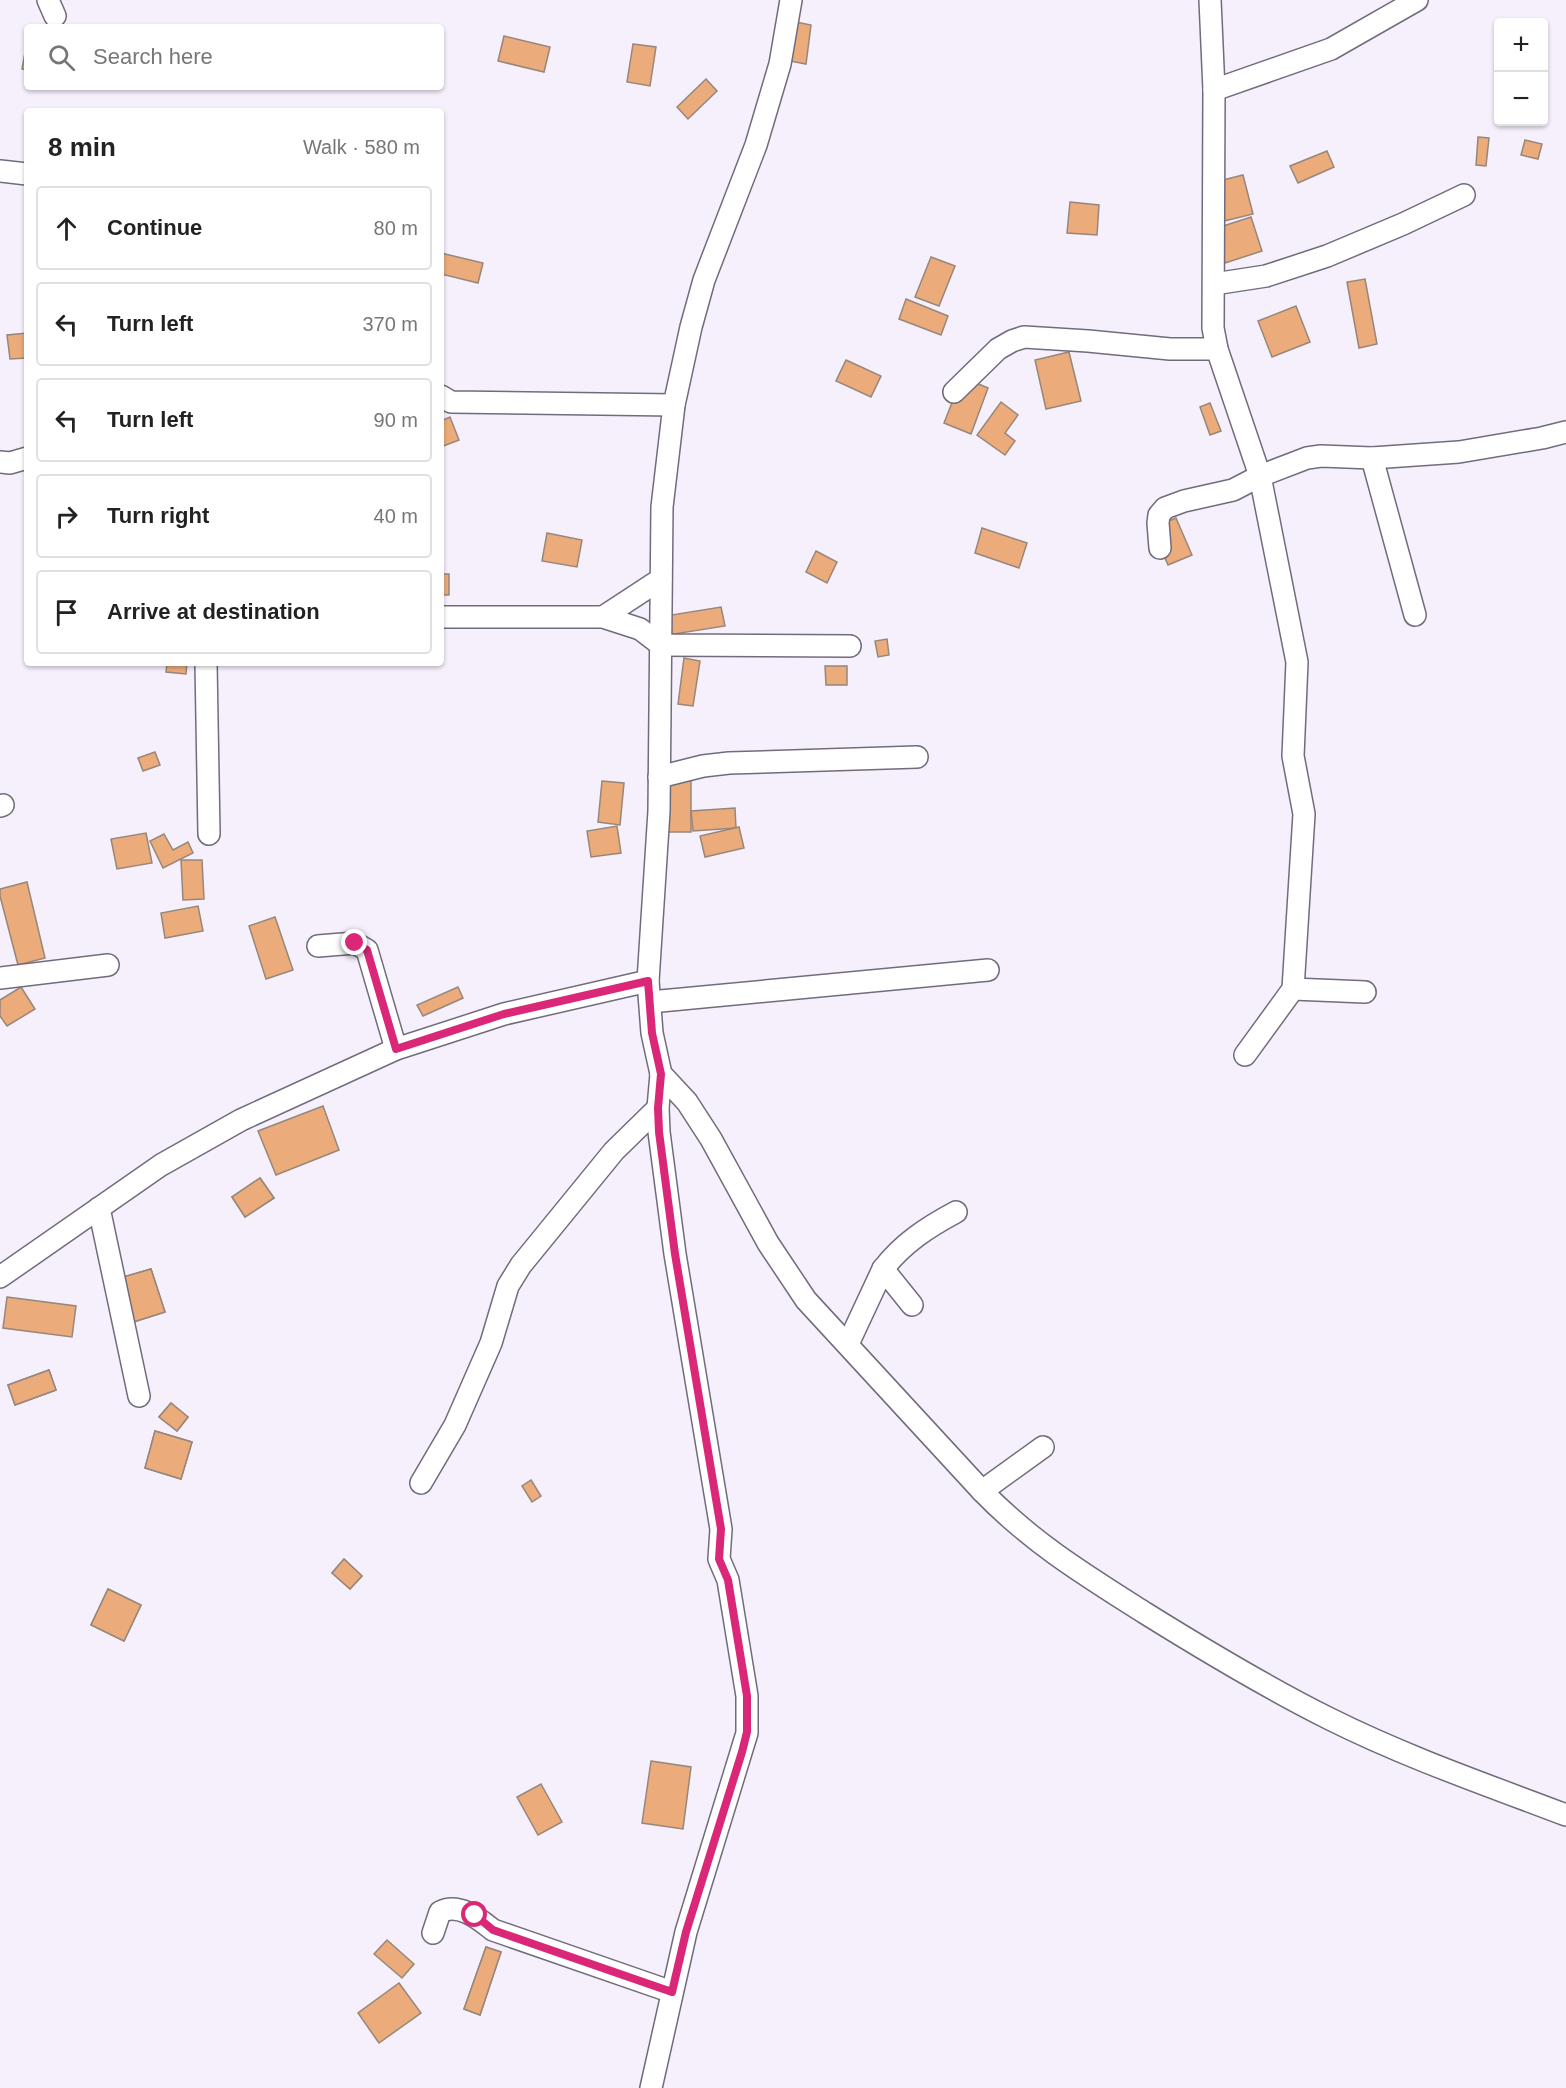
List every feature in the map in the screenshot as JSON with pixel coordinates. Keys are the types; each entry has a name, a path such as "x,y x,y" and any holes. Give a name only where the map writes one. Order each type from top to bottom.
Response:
{"street":[{"path":"651,2088 686,1932 742,1752 747,1732 748,1714 728,1580 719,1559 721,1529 675,1254 659,1132 658,1108 661,1074 652,1033 648,981 659,777 662,507 674,405 691,327 704,280 756,145 780,64 791,0"},
{"path":"1210,0 1214,90 1213,328 1217,349 1260,476 1297,662 1293,756 1304,814 1293,989 1245,1055"},
{"path":"1214,90 1331,49 1417,0"},
{"path":"0,171 24,174"},
{"path":"1214,284 1266,276 1327,256 1464,195"},
{"path":"954,392 998,349 1024,337 1088,340 1170,349 1217,349"},
{"path":"444,398 451,402 674,405"},
{"path":"1160,548 1158,523 1159,515 1165,508 1184,501 1233,490 1260,476 1307,458 1321,456 1372,458 1459,452 1518,443 1566,432"},
{"path":"1372,458 1415,615"},
{"path":"0,462 10,463 24,459"},
{"path":"603,616 662,579"},
{"path":"444,617 603,616 640,630 661,645 850,646"},
{"path":"206,666 209,834"},
{"path":"659,777 704,766 729,763 917,756"},
{"path":"318,946 355,943 367,950 396,1049"},
{"path":"0,978 108,965"},
{"path":"650,1002 988,970"},
{"path":"0,1277 161,1166 241,1120 396,1049 504,1014 648,981"},
{"path":"1293,989 1365,992"},
{"path":"661,1074 687,1102 711,1139 768,1243 806,1300 982,1491 1036,1542 1240,1672 1332,1720 1429,1763 1566,1815"},
{"path":"421,1483 455,1425 490,1343 508,1286 521,1266 614,1151 658,1108"},
{"path":"99,1208 139,1396"},
{"path":"848,1344 884,1269 917,1235 956,1212"},
{"path":"884,1269 912,1305"},
{"path":"982,1491 1043,1447"},
{"path":"433,1933 440,1912 452,1909 475,1915 493,1930 672,1992"}],"building":[{"path":"796,22 811,25 806,64 790,61"},
{"path":"504,36 550,47 544,72 498,61"},
{"path":"633,44 656,47 650,86 627,82"},
{"path":"706,79 717,91 688,119 677,107"},
{"path":"1478,137 1489,138 1486,166 1476,165"},
{"path":"1525,140 1542,144 1538,159 1521,155"},
{"path":"1327,151 1334,167 1298,183 1290,166"},
{"path":"1243,175 1253,214 1220,222 1211,183"},
{"path":"1070,202 1099,205 1097,235 1067,233"},
{"path":"1251,217 1262,251 1225,263 1214,229"},
{"path":"444,254 483,263 478,283 444,275"},
{"path":"931,257 955,266 939,306 915,297"},
{"path":"1365,279 1377,344 1359,348 1347,282"},
{"path":"906,299 948,316 941,335 899,319"},
{"path":"1296,306 1310,342 1272,357 1258,321"},
{"path":"24,333 24,358 10,359 7,335"},
{"path":"1069,352 1081,401 1046,409 1035,360"},
{"path":"846,360 881,376 871,397 836,381"},
{"path":"962,377 988,388 971,434 944,423"},
{"path":"1001,402 1018,415 1005,433 1015,441 1005,455 977,435"},
{"path":"1210,403 1221,431 1210,435 1200,407"},
{"path":"450,417 459,440 444,446 444,420"},
{"path":"1176,518 1192,555 1168,565 1152,528"},
{"path":"982,528 1027,543 1019,568 975,553"},
{"path":"547,533 582,540 577,567 542,561"},
{"path":"816,551 837,562 827,583 806,572"},
{"path":"444,574 449,574 449,595 444,595"},
{"path":"721,607 725,626 668,635 665,616"},
{"path":"887,639 889,655 878,657 875,641"},
{"path":"684,658 700,661 693,706 678,704"},
{"path":"167,666 187,666 186,674 166,672"},
{"path":"825,666 847,666 847,685 826,685"},
{"path":"155,752 160,765 143,771 138,758"},
{"path":"667,780 691,780 691,832 667,832"},
{"path":"602,781 624,783 620,825 598,822"},
{"path":"735,808 736,828 693,831 691,811"},
{"path":"617,826 621,853 591,857 587,831"},
{"path":"739,827 744,848 705,857 700,836"},
{"path":"146,833 152,863 117,869 111,839"},
{"path":"164,834 173,850 188,842 193,853 163,868 150,841"},
{"path":"181,860 202,860 204,899 183,900"},
{"path":"27,882 45,958 18,965 0,889"},
{"path":"198,906 203,931 165,938 161,913"},
{"path":"275,917 293,970 266,979 249,926"},
{"path":"21,987 35,1009 7,1026 0,1016 0,1000"},
{"path":"458,987 463,998 423,1016 417,1005"},
{"path":"323,1106 339,1150 276,1175 258,1131"},
{"path":"260,1178 274,1198 245,1217 232,1197"},
{"path":"260,1178 274,1198 245,1217 232,1197"},
{"path":"151,1269 165,1312 127,1324 113,1280"},
{"path":"151,1269 165,1312 127,1324 113,1280"},
{"path":"7,1297 76,1306 72,1337 3,1328"},
{"path":"49,1370 56,1390 15,1405 8,1385"},
{"path":"49,1370 56,1390 15,1405 8,1385"},
{"path":"171,1403 188,1417 177,1431 159,1417"},
{"path":"171,1403 188,1417 177,1431 159,1417"},
{"path":"155,1431 192,1442 181,1479 145,1468"},
{"path":"155,1431 192,1442 181,1479 145,1468"},
{"path":"531,1480 541,1496 532,1502 522,1486"},
{"path":"344,1559 362,1576 350,1589 332,1573"},
{"path":"344,1559 362,1576 350,1589 332,1573"},
{"path":"108,1589 141,1605 124,1641 91,1625"},
{"path":"108,1589 141,1605 124,1641 91,1625"},
{"path":"651,1761 691,1767 683,1829 642,1823"},
{"path":"541,1784 562,1822 538,1835 517,1797"},
{"path":"387,1940 414,1964 402,1978 374,1954"},
{"path":"486,1947 501,1952 480,2015 464,2009"},
{"path":"486,1947 501,1952 480,2015 464,2009"},
{"path":"399,1983 421,2013 379,2043 358,2013"}],"route":[{"path":"355,943 367,950 396,1049 504,1014 648,981 652,1033 661,1074 658,1108 659,1132 675,1254 721,1529 719,1559 728,1580 747,1696 747,1732 742,1752 686,1932 672,1992 493,1930 475,1915"}]}
